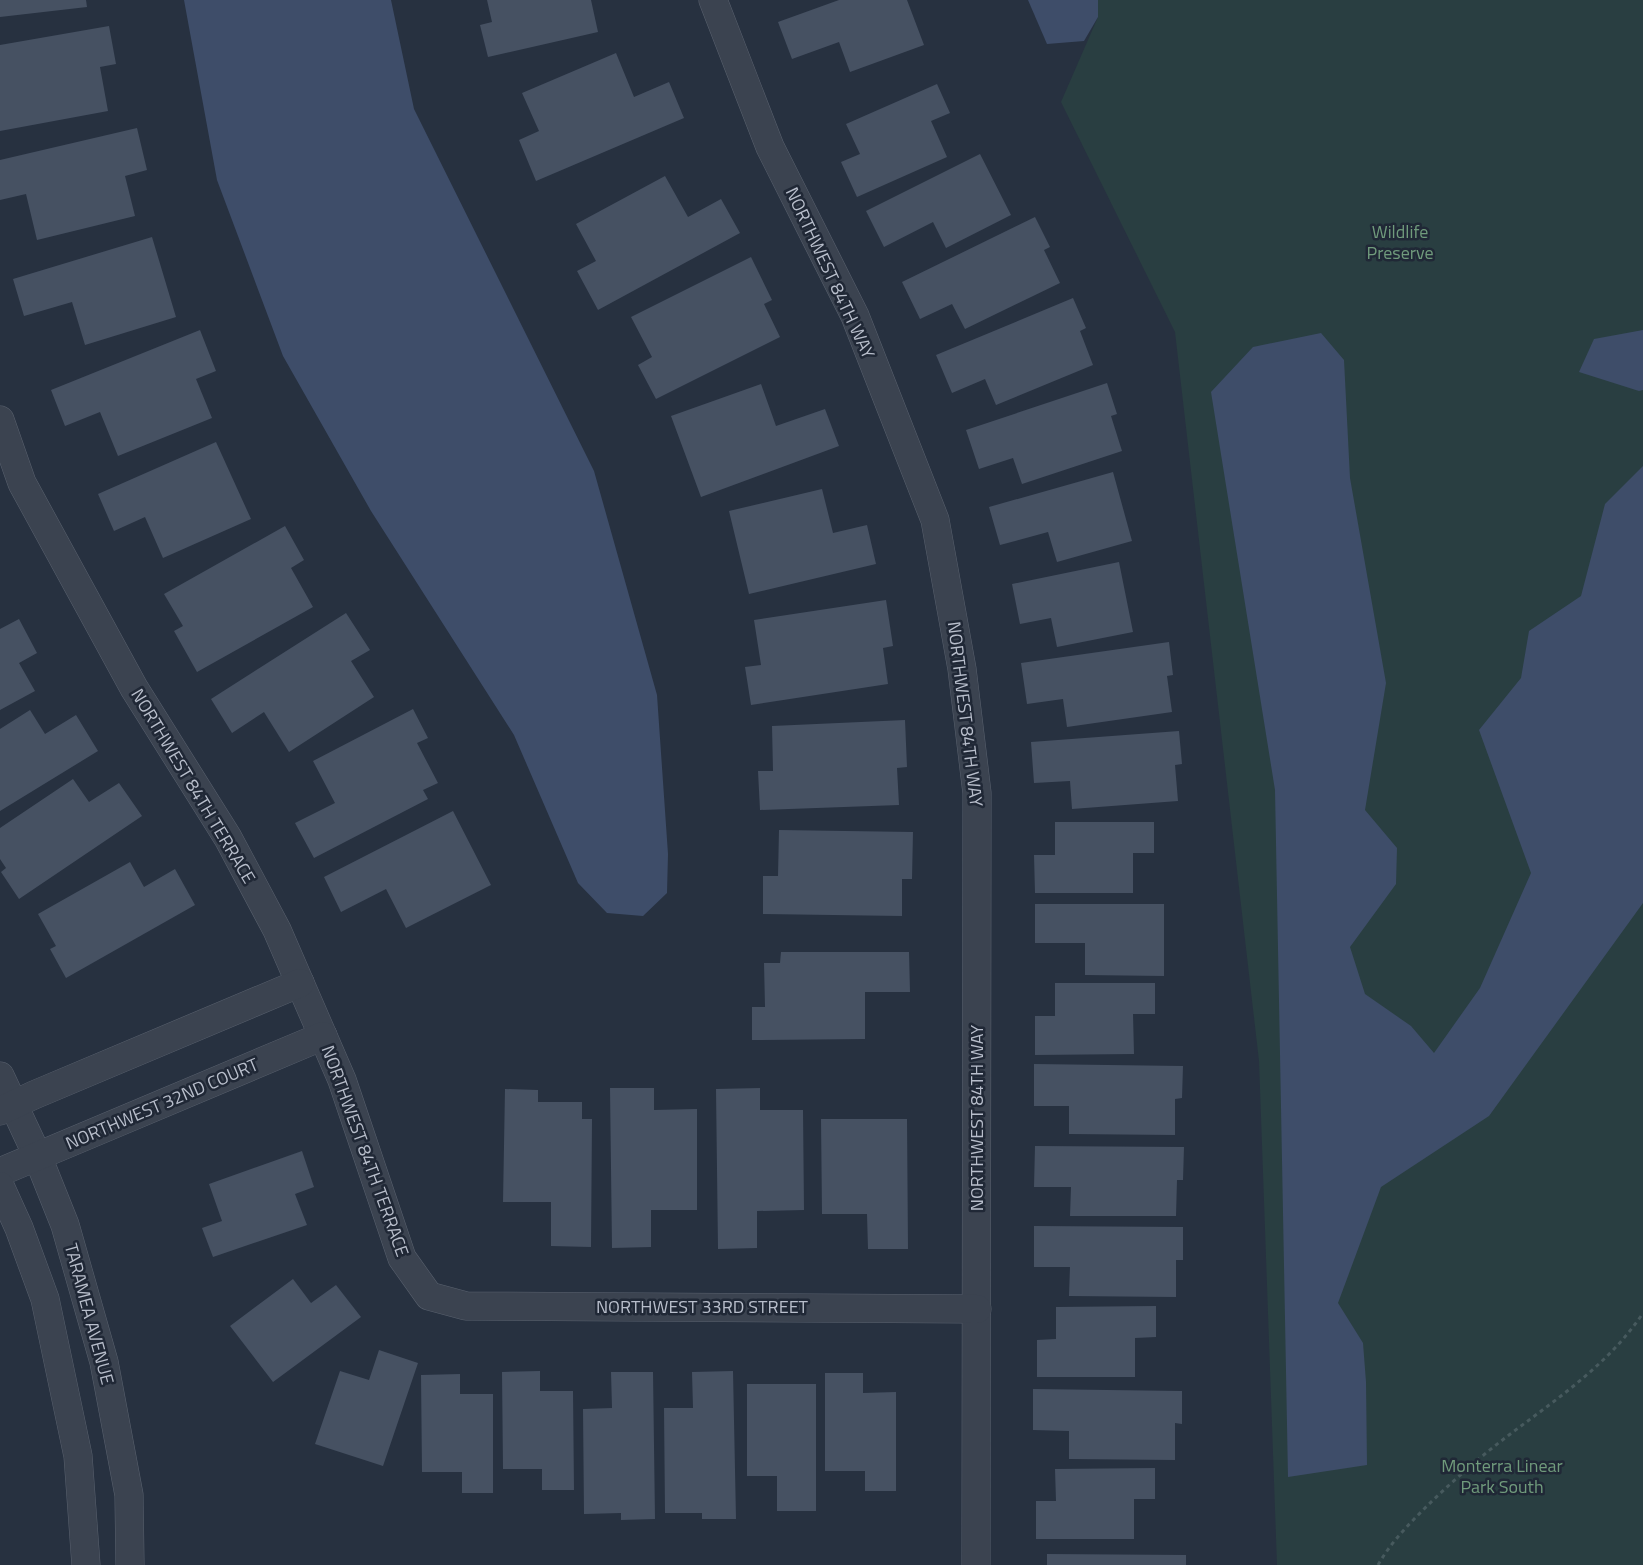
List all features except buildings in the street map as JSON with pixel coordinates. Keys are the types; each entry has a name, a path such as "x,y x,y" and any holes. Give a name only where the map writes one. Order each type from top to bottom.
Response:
{"street":[{"name":"NORTHWEST 84TH WAY","path":"713,0 770,147 855,316 935,520 962,669 977,793 976,1565"},
{"name":"NORTHWEST 84TH TERRACE","path":"0,420 22,483 134,688 228,838 276,930 323,1036 354,1113 402,1258 429,1296"},
{"path":"7,1108 300,983"},
{"name":"NORTHWEST 32ND COURT","path":"0,1172 323,1036"},
{"name":"TARAMEA AVENUE","path":"0,1076 7,1108 36,1156 66,1225 104,1362 129,1495 130,1565"},
{"path":"0,1186 19,1228 45,1299 78,1456 86,1565"},
{"name":"NORTHWEST 33RD STREET","path":"429,1296 466,1306 977,1309"}],"path":[{"path":"1378,1565 1384,1554 1407,1526 1445,1489 1508,1436 1572,1389 1600,1363 1635,1325 1643,1313"}],"green space":[{"name":"Wildlife Preserve","path":"1098,0 1643,0 1643,1565 1277,1565 1259,1061 1175,332 1061,102 1098,17"}],"water":[{"path":"184,0 391,0 414,109 594,471 657,695 668,854 667,893 643,916 607,913 578,883 514,735 371,511 283,356 217,180"},
{"path":"1028,0 1098,0 1098,17 1084,41 1047,44"},
{"path":"1643,330 1643,390 1639,391 1579,372 1594,339"},
{"path":"1321,333 1344,360 1350,478 1386,683 1365,810 1397,848 1396,884 1350,947 1365,994 1411,1026 1434,1053 1480,988 1531,873 1479,730 1521,678 1529,631 1581,596 1605,504 1643,466 1643,903 1489,1116 1381,1187 1338,1303 1363,1343 1366,1382 1367,1465 1288,1477 1275,790 1211,392 1253,347"}],"park label":[{"name":"Monterra Linear Park South","path":"1502,1476"}]}
